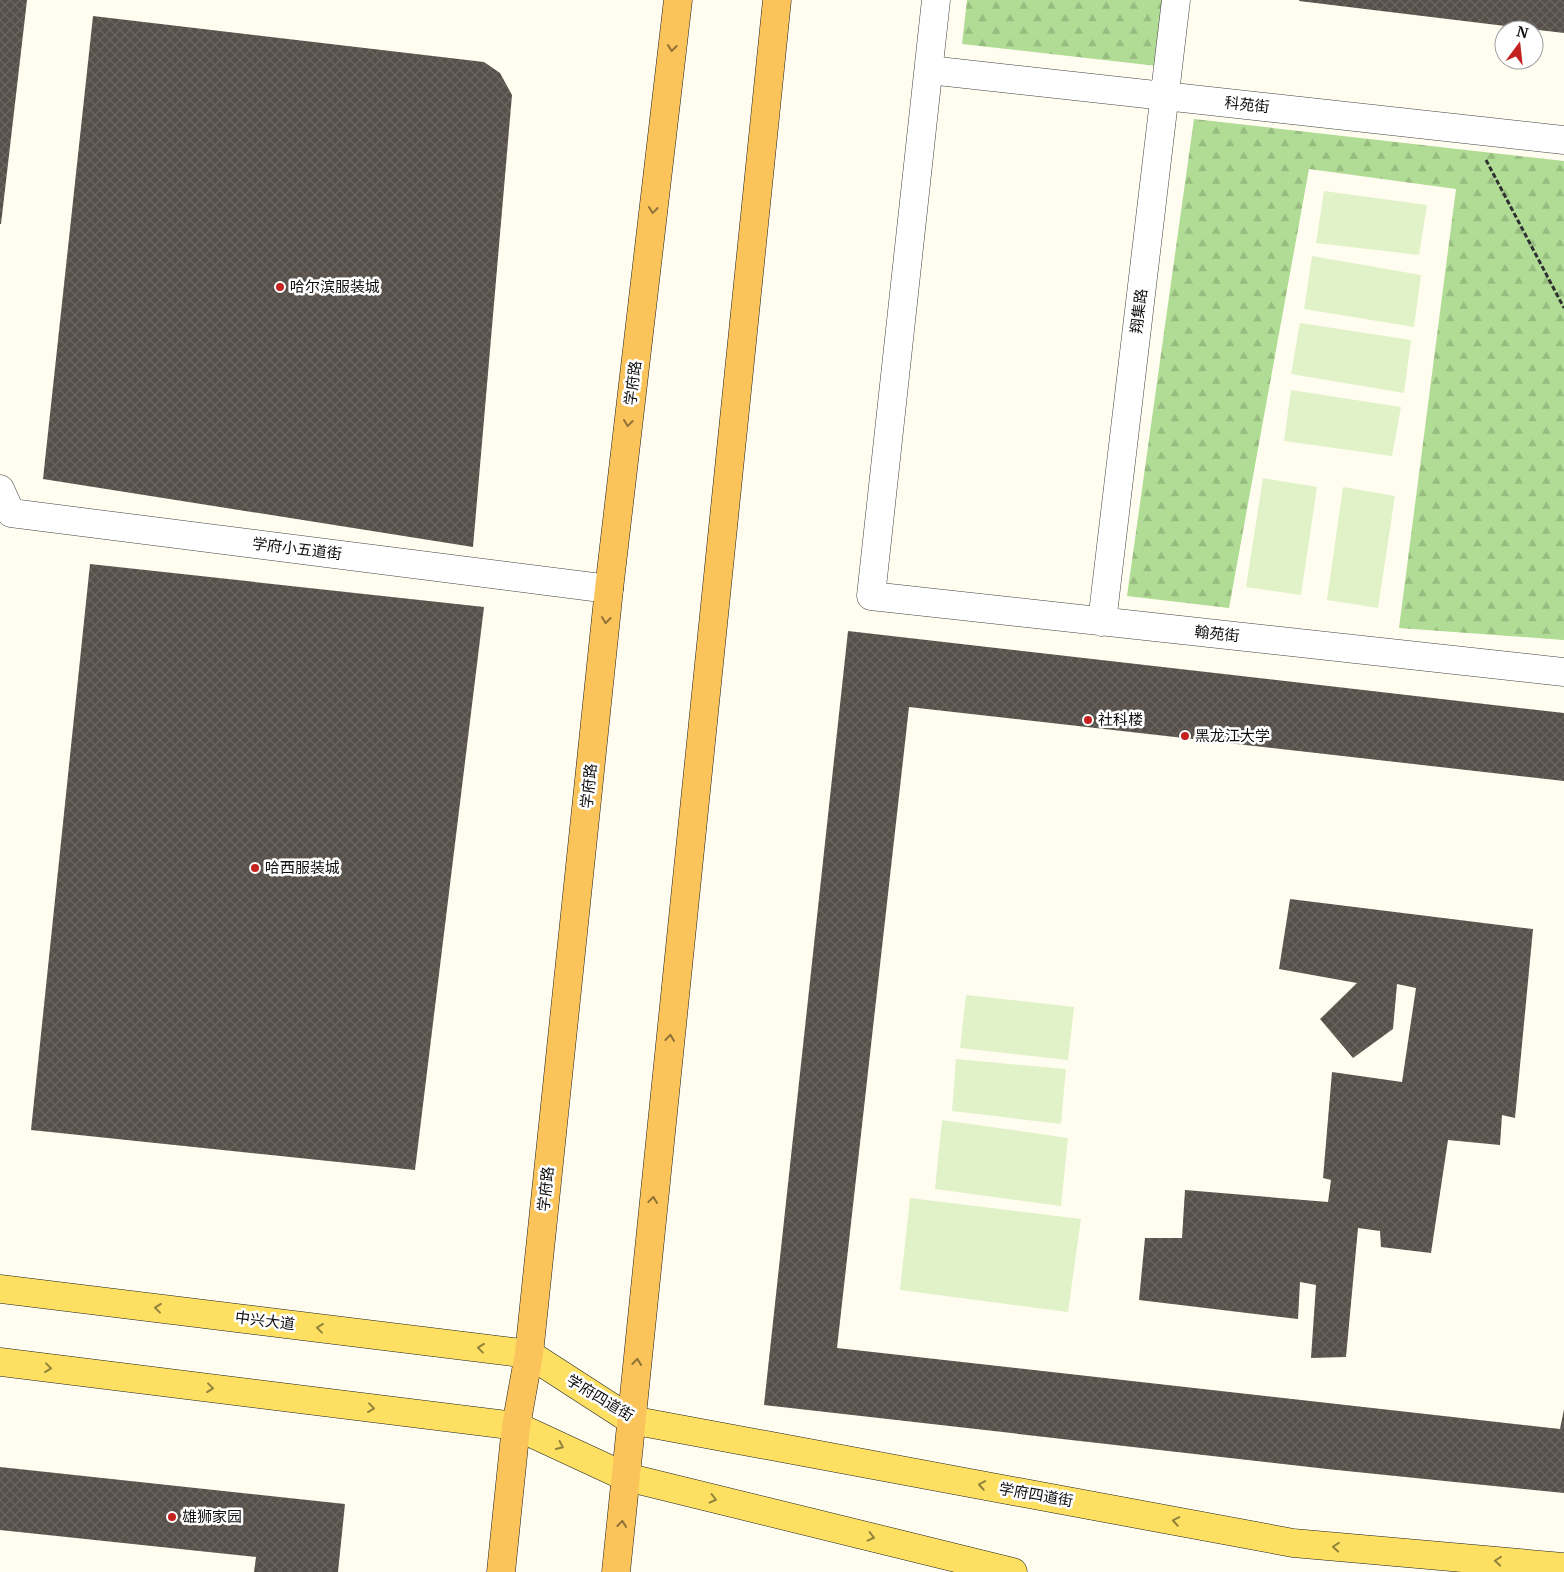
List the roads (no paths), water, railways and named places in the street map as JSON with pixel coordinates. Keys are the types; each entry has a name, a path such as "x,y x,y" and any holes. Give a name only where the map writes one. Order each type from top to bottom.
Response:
{"highway":[{"name":"学府路","path":"501,1572 516,1426 529,1354 609,589 678,0"},
{"path":"616,1572 777,0"}],"main road":[{"name":"中兴大道","path":"0,1289 529,1354"},
{"name":"学府四道街","path":"529,1354 631,1420 1293,1543 1564,1567"},
{"path":"0,1362 516,1426 626,1477 1013,1572"}],"street":[{"path":"929,70 936,0"},
{"name":"翔集路","path":"1102,622 1176,0"},
{"name":"科苑街","path":"929,70 1564,140"},
{"name":"翰苑街","path":"929,70 871,596 1564,672"},
{"name":"学府小五道街","path":"1,497 11,513 609,589"}],"place":[{"name":"哈尔滨服装城","path":"280,287"},
{"name":"社科楼","path":"1088,720"},
{"name":"黑龙江大学","path":"1185,736"},
{"name":"哈西服装城","path":"255,868"},
{"name":"雄狮家园","path":"172,1517"}]}
